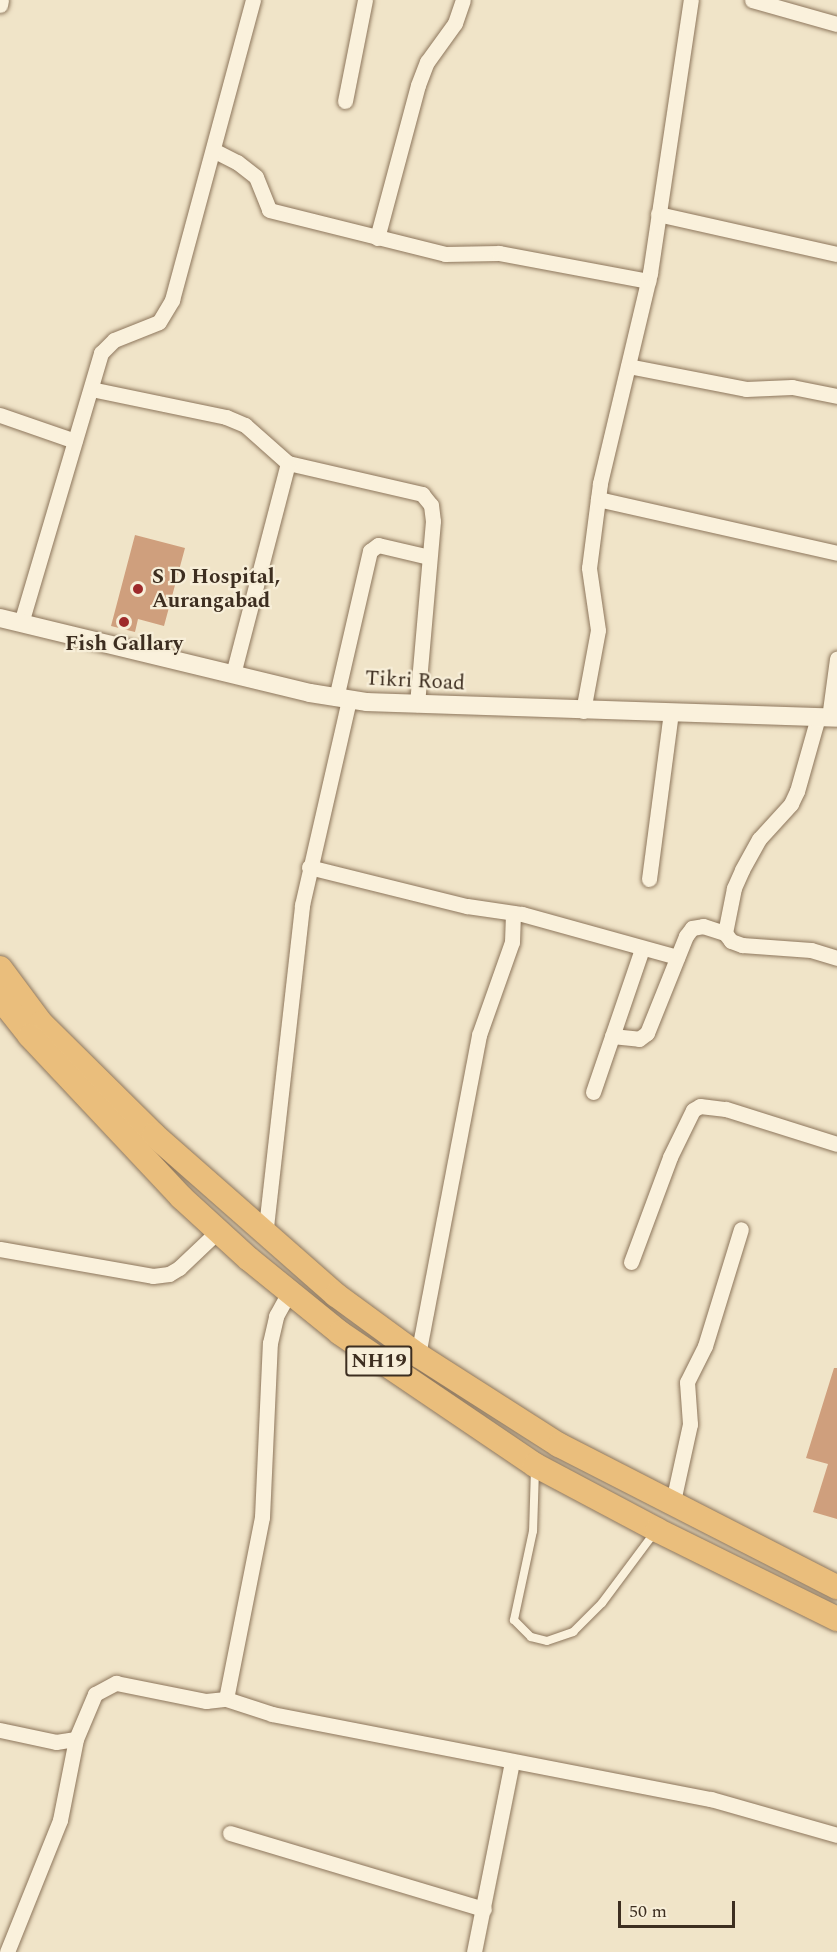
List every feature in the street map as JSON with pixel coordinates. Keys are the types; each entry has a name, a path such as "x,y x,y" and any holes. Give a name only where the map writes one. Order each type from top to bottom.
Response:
{"highway":[{"path":"0,951 36,1030"},
{"name":"NH19","path":"0,968 36,1030 135,1149 218,1231 289,1293 396,1374 535,1465 657,1530 837,1619"},
{"name":"NH19","path":"0,998 265,1236 418,1355 559,1445 672,1506 837,1587"},
{"path":"0,1006 36,1030"}],"street":[{"path":"0,5 1,0"},
{"path":"21,623 91,389 107,345 144,331 166,313 253,0"},
{"path":"345,101 366,0"},
{"path":"377,237 418,85 427,62 455,23 463,0"},
{"path":"583,711 598,630 589,568 598,499 648,281 691,0"},
{"path":"752,0 837,24"},
{"path":"213,150 242,165 256,177 269,210 445,254 499,253 648,281"},
{"path":"658,214 837,254"},
{"path":"628,366 746,389 792,387 837,396"},
{"path":"91,389 226,417 245,425 288,463 422,494 431,505 417,704"},
{"path":"0,415 75,441"},
{"path":"233,674 288,463"},
{"path":"598,499 837,553"},
{"path":"265,1236 309,867 370,551 378,545 429,556"},
{"name":"Tikri Road","path":"0,618 343,699 583,711 828,718"},
{"path":"725,933 734,888 742,870 759,838 790,804 828,718 837,659"},
{"path":"649,879 671,713"},
{"path":"309,867 467,906 513,913 677,957"},
{"path":"418,1355 479,1035 512,942 513,913"},
{"path":"612,1036 639,1039 647,1033 677,957 692,928 704,926 725,933 731,941 742,945 812,950 837,958"},
{"path":"593,1092 642,949"},
{"path":"631,1262 670,1157 693,1110 700,1106 726,1109 837,1144"},
{"path":"672,1506 690,1424 687,1382 705,1346 741,1229"},
{"path":"0,1249 153,1276 179,1268 218,1231"},
{"path":"226,1699 262,1517 270,1343 276,1316 289,1293"},
{"path":"7,1952 60,1820 76,1739 95,1694 116,1683 206,1701 226,1699 272,1714 711,1799 837,1835"},
{"path":"0,1730 56,1742 76,1739"},
{"path":"474,1952 512,1762"},
{"path":"230,1833 484,1910"}],"lane":[{"path":"535,1465 533,1531 514,1620 531,1637 547,1641 573,1632 602,1603 657,1530"}],"building":[{"path":"135,535 185,548 164,626 138,619 135,632 111,626"},
{"path":"834,1368 837,1368 837,1519 813,1512 828,1464 806,1458"}],"place":[{"name":"S D Hospital, Aurangabad","path":"138,589"},
{"name":"Fish Gallary","path":"124,622"}]}
